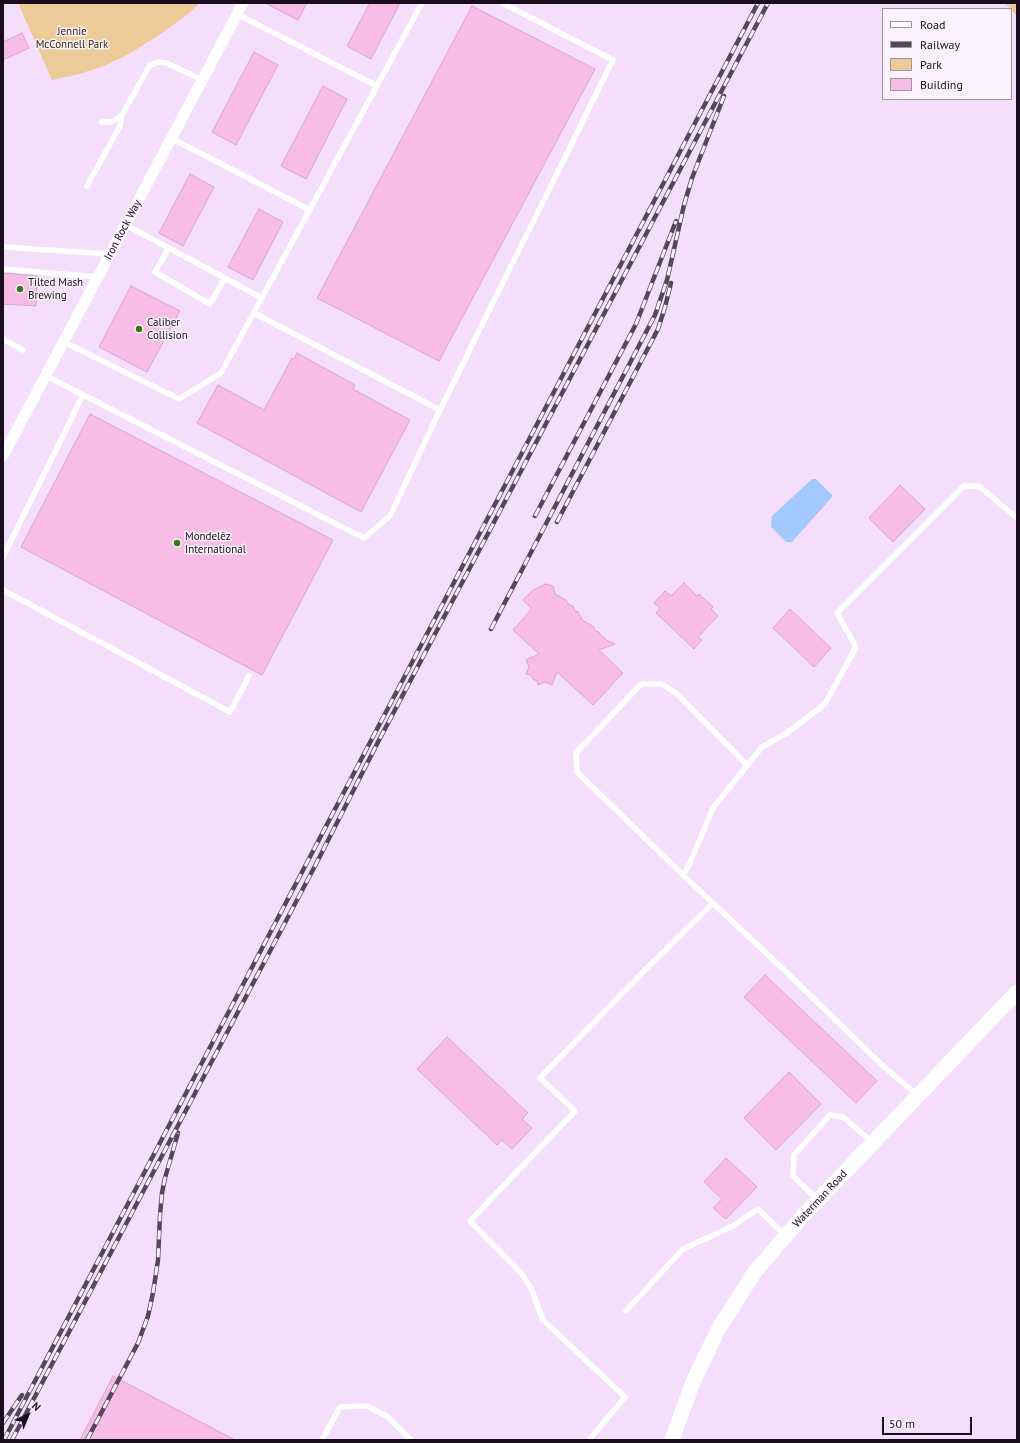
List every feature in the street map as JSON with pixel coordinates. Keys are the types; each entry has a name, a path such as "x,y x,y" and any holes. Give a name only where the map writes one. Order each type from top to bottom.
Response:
{"main road":[{"name":"Waterman Road","path":"672,1440 693,1382 719,1328 754,1274 818,1200 1017,992"}],"street":[{"name":"Iron Rock Way","path":"3,456 243,3"}],"lane":[{"path":"64,342 179,399 221,373 422,3"},
{"path":"46,376 364,538 390,516 440,410 613,60 502,3"},
{"path":"237,14 377,86"},
{"path":"87,186 120,126 122,115 150,65 158,62 167,63 202,80"},
{"path":"102,122 111,122 122,115"},
{"path":"171,138 310,210"},
{"path":"126,225 262,298"},
{"path":"3,247 110,254"},
{"path":"169,248 156,272 210,304 225,278"},
{"path":"3,269 98,277"},
{"path":"254,313 440,410"},
{"path":"3,339 23,350"},
{"path":"3,556 83,395"},
{"path":"683,875 690,864 713,808 747,765 762,747 787,733 825,704 856,647 837,613 964,486 979,486 1017,518"},
{"path":"3,590 230,712 249,676"},
{"path":"747,765 677,694 662,684 641,684 576,753 577,772 882,1065 918,1096"},
{"path":"589,1440 625,1397 543,1320 531,1288 521,1273 470,1221 575,1111 540,1078 643,972 713,903"},
{"path":"818,1200 793,1176 794,1155 830,1115 843,1117 873,1143"},
{"path":"626,1311 683,1249 733,1226 758,1209 786,1236"},
{"path":"322,1440 340,1407 367,1406 388,1417 411,1440"}],"green space":[{"name":"Jennie McConnell Park","path":"18,3 200,3 187,15 129,54 104,66 79,74 52,80"},
{"path":"1004,3 1017,3 1017,16 1012,8"}],"water":[{"path":"812,479 816,479 833,496 792,542 786,542 771,527 772,516"}],"building":[{"path":"265,3 307,3 298,20"},
{"path":"370,3 400,3 371,59 347,46"},
{"path":"472,6 595,69 439,361 317,298"},
{"path":"22,33 29,48 3,60 3,42"},
{"path":"254,52 278,65 236,145 212,132"},
{"path":"323,86 347,99 306,179 281,166"},
{"path":"190,174 214,187 183,246 159,233"},
{"path":"259,209 283,222 253,280 228,267"},
{"name":"Tilted Mash Brewing","path":"3,273 37,276 36,306 3,304"},
{"name":"Caliber Collision","path":"131,286 180,311 147,372 99,347"},
{"path":"297,353 355,385 353,389 410,420 361,512 197,423 218,385 264,410 292,358 294,359"},
{"name":"Mondelēz International","path":"90,414 333,540 262,675 21,547"},
{"path":"900,485 925,509 893,542 869,518"},
{"path":"684,583 697,596 699,594 713,607 711,609 718,616 698,637 702,640 694,649 656,613 660,608 654,603 665,591 671,596"},
{"path":"546,584 553,586 555,594 573,606 582,620 594,627 595,631 599,632 606,640 615,644 599,650 623,673 593,705 557,672 552,685 545,682 538,685 537,681 533,679 531,675 526,674 529,667 526,660 539,654 513,630 532,609 523,600 533,590"},
{"path":"790,609 831,648 814,667 773,628"},
{"path":"765,975 877,1081 856,1103 744,997"},
{"path":"447,1037 528,1113 522,1119 532,1128 512,1149 502,1140 497,1145 417,1069"},
{"path":"789,1072 821,1104 776,1150 744,1118"},
{"path":"726,1158 757,1187 726,1219 713,1208 722,1199 704,1182"},
{"path":"113,1376 235,1440 80,1440"}],"railway":[{"path":"4,1440 758,3"},
{"path":"12,1440 768,3"},
{"path":"491,629 655,315 667,280 684,205 692,178 724,96"},
{"path":"535,516 636,324 676,221"},
{"path":"557,522 658,329 671,283"},
{"path":"87,1440 138,1343 148,1316 158,1260 162,1193 178,1133"},
{"path":"3,1423 22,1395"}],"place":[{"name":"Tilted Mash Brewing","path":"20,289"},
{"name":"Caliber Collision","path":"139,329"},
{"name":"Mondelēz International","path":"177,543"}]}
